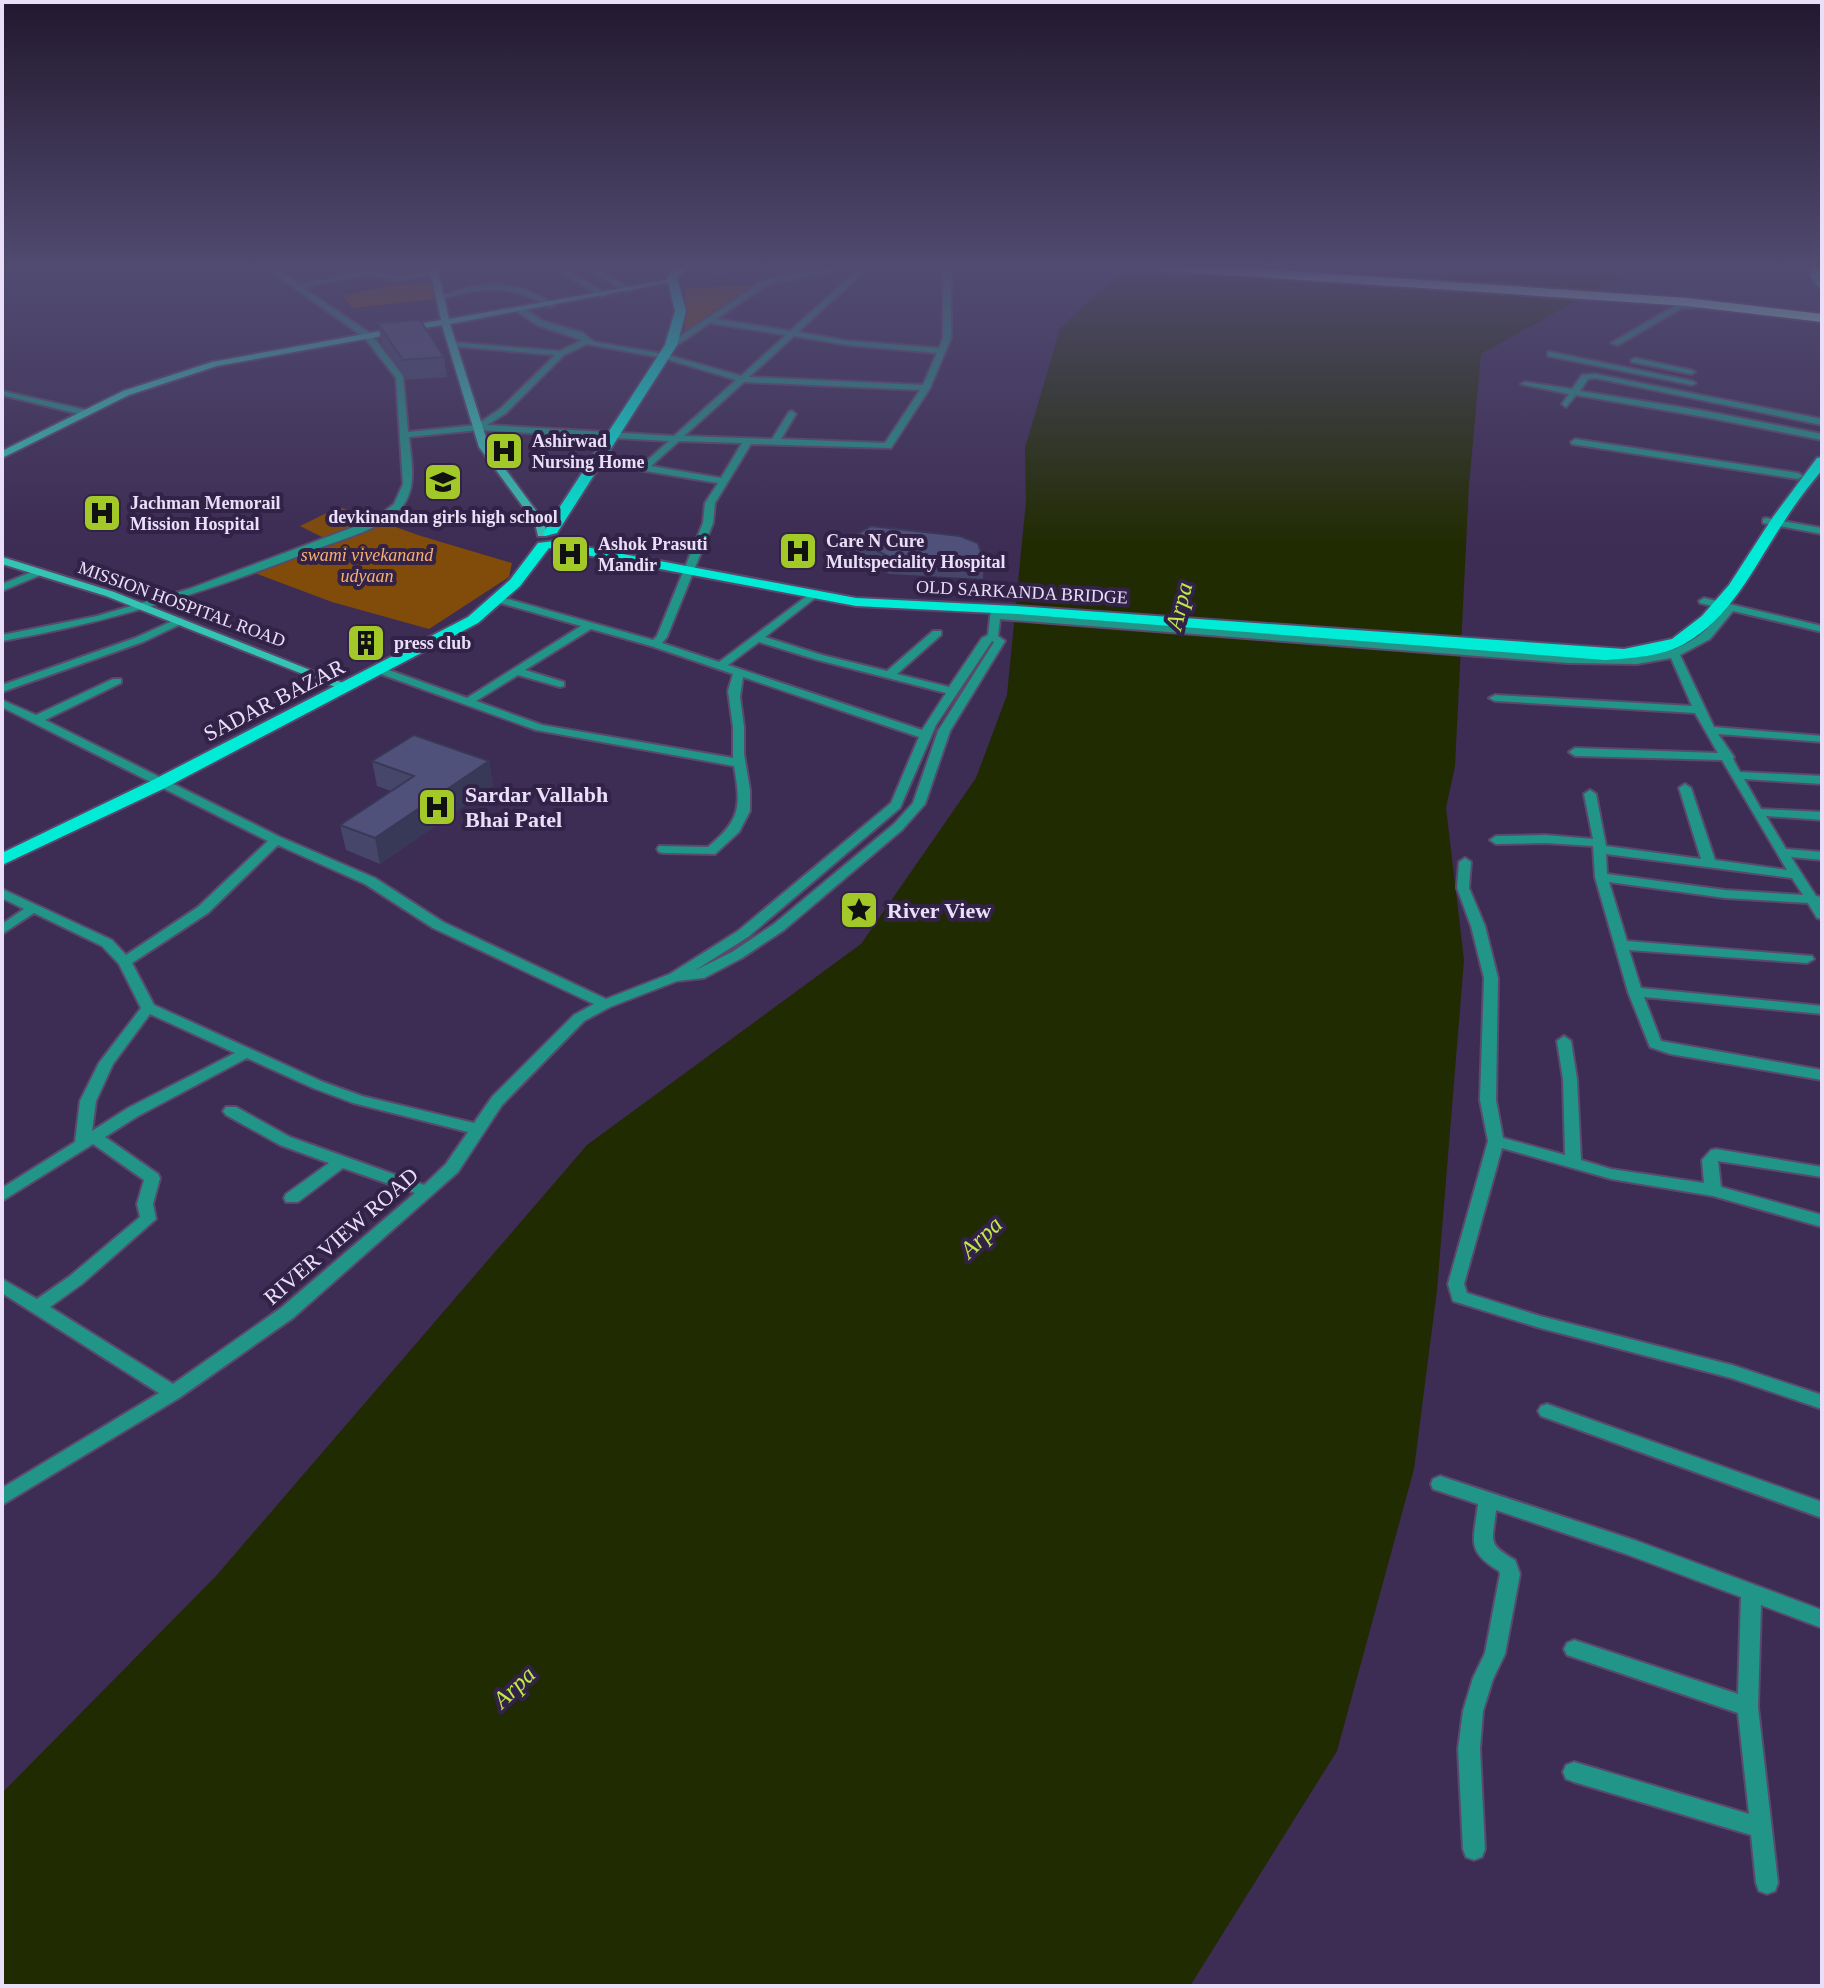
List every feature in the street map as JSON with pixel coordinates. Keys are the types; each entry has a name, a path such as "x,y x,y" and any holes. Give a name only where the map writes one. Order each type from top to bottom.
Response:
{"main road":[{"name":"SADAR BAZAR","path":"2,860 159,784 473,620 515,583 550,539 661,359"},
{"path":"1771,522 1822,440"},
{"path":"1771,522 1822,461"},
{"name":"OLD SARKANDA BRIDGE","path":"550,539 811,596 871,604 996,613 1015,606 1605,655 1658,649 1679,641 1697,628 1757,556 1771,522"},
{"path":"691,568 889,600 1015,606"}],"street":[{"path":"2,455 83,412 150,384 244,359"},
{"path":"2,638 79,625 145,608 386,517 401,501 408,484 400,378 385,359"},
{"path":"457,359 484,447 550,539"},
{"path":"478,427 503,411 555,359"},
{"path":"690,359 742,379 926,388"},
{"path":"645,467 764,359"},
{"path":"404,435 478,427 611,436 888,446 926,388 939,359"},
{"path":"1571,359 1692,383"},
{"path":"1606,378 1635,360 1691,372"},
{"path":"1566,404 1586,376 1822,422"},
{"path":"1525,384 1822,440"},
{"path":"2,393 83,412"},
{"path":"775,442 792,414"},
{"path":"655,644 662,637 691,568 708,523 710,503 748,441"},
{"path":"1575,442 1798,476"},
{"path":"597,460 722,481"},
{"path":"1771,522 1822,531"},
{"name":"MISSION HOSPITAL ROAD","path":"2,560 145,608 347,687"},
{"path":"2,588 39,572"},
{"path":"719,667 811,596"},
{"path":"497,599 655,644 924,735"},
{"path":"996,613 1589,661 1675,655 1704,639 1718,604 1822,629"},
{"name":"RIVER VIEW ROAD","path":"993,637 996,613"},
{"path":"2,689 139,640 179,621"},
{"path":"466,703 590,625"},
{"path":"889,675 937,633"},
{"name":"RIVER VIEW ROAD","path":"2,1497 173,1393 287,1313 452,1168 497,1101 579,1018 605,1004 675,977 743,934 888,814 903,794 924,735 986,640 993,637"},
{"name":"RIVER VIEW ROAD","path":"675,977 699,975 760,942 912,813 926,791 949,722 1000,641 993,637"},
{"path":"758,638 951,691"},
{"path":"1675,655 1699,710 1797,875 1817,900 1822,915"},
{"path":"379,670 466,703 555,731 740,763"},
{"path":"516,671 560,684"},
{"path":"663,849 711,851 740,824 746,795 733,686 739,673"},
{"path":"35,720 117,681"},
{"path":"1495,698 1699,710"},
{"path":"2,703 159,784 370,881 438,925 605,1004"},
{"path":"1713,730 1822,739"},
{"path":"1575,752 1728,757"},
{"path":"1737,775 1822,780"},
{"path":"1685,788 1709,863"},
{"path":"1590,794 1601,877 1651,1038 1661,1047 1822,1075"},
{"path":"1758,812 1822,816"},
{"path":"1496,840 1545,839 1797,875"},
{"path":"125,962 203,910 276,840"},
{"path":"1785,853 1822,856"},
{"path":"1465,862 1463,888 1483,941 1491,978 1488,1100 1496,1141 1456,1284 1459,1297 1540,1322 1732,1372 1822,1402"},
{"path":"1601,877 1725,894 1817,900"},
{"path":"2,893 107,943 125,962 148,1008 358,1100 478,1129"},
{"path":"2,930 32,909"},
{"path":"1621,945 1807,959"},
{"path":"1635,992 1822,1010"},
{"path":"88,1141 88,1101 106,1063 148,1008"},
{"path":"1564,1041 1570,1079 1573,1164"},
{"path":"2,1195 133,1112 246,1053"},
{"path":"231,1111 285,1141 427,1192"},
{"path":"37,1307 76,1280 148,1219 145,1204 152,1178 88,1141"},
{"path":"1496,1141 1611,1174 1713,1190 1822,1221"},
{"path":"1713,1190 1710,1160 1716,1154 1822,1172"},
{"path":"292,1198 342,1161"},
{"path":"2,1285 173,1393"},
{"path":"1547,1411 1822,1510"},
{"path":"1440,1484 1751,1591 1822,1619"},
{"path":"1474,1849 1469,1749 1473,1711 1483,1678 1495,1654 1510,1574 1508,1566 1489,1555 1483,1545 1488,1500"},
{"path":"1751,1591 1748,1707 1767,1883"},
{"path":"1574,1649 1748,1707"},
{"path":"1574,1772 1761,1828"}],"green space":[{"name":"swami vivekanand udyaan","path":"339,507 512,563 509,577 429,629 332,602 249,571 324,538 300,526"}],"water":[{"name":"Arpa","path":"1051,359 1481,359 1469,485 1455,766 1446,808 1464,960 1437,1290 1414,1469 1337,1751 1190,1986 2,1986 2,1793 216,1576 587,1145 861,944 976,778 1007,695 1026,501 1025,448"}],"building":[{"path":"871,526 960,536 978,543 984,562 889,557 851,537"},
{"path":"362,624 379,631 363,638 348,632"},
{"path":"414,735 489,761 375,838 340,825 414,776 372,761"}],"place":[{"name":"Ashirwad Nursing Home","path":"504,451"},
{"name":"devkinandan girls high school","path":"443,482"},
{"name":"Jachman Memorail Mission Hospital","path":"102,513"},
{"name":"Care N Cure Multspeciality Hospital","path":"798,551"},
{"name":"Ashok Prasuti Mandir","path":"570,554"},
{"name":"press club","path":"366,643"},
{"name":"Sardar Vallabh Bhai Patel","path":"437,807"},
{"name":"River View","path":"859,910"}]}
